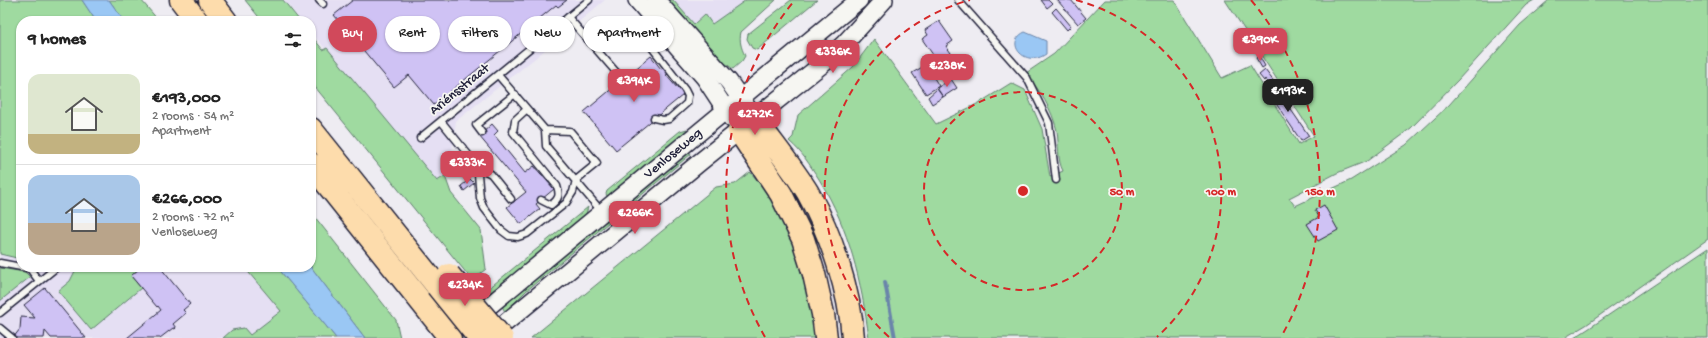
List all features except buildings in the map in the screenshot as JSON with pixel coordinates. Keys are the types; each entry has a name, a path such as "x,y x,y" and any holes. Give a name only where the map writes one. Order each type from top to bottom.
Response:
{"highway":[{"path":"180,0 193,16"},
{"path":"210,0 222,16"},
{"path":"747,125 803,239 823,314 826,338"},
{"path":"747,125 807,193 824,226 837,261 846,296 853,338"},
{"path":"316,135 346,174 442,280 502,338"},
{"path":"316,170 451,338"},
{"path":"442,280 479,338"}],"main road":[{"path":"637,0 711,73 740,98 747,125"},
{"path":"656,0 711,73 726,109 747,125"},
{"name":"Venloseweg","path":"451,338 859,0"},
{"name":"Venloseweg","path":"488,338 830,57 845,43 884,0"}],"lane":[{"name":"Ariénsstraat","path":"569,16 589,0"},
{"path":"958,0 1027,78 1049,122 1056,180"},
{"path":"575,25 622,80"},
{"name":"Ariénsstraat","path":"420,138 526,52"},
{"path":"654,118 663,120 670,119 687,103 688,96 686,90 656,52"},
{"path":"498,75 545,130 546,146 602,212"},
{"path":"482,133 476,125 515,94"},
{"path":"527,109 515,120 513,132 557,186 559,194 558,200 552,205 541,200"},
{"path":"441,121 471,158 478,174 480,198 484,208 501,230 509,236 518,237 527,234 566,203 573,192 576,180 598,163 570,131 545,130"},
{"path":"473,164 491,174 511,198"},
{"path":"0,263 16,266"},
{"path":"32,272 39,281"},
{"path":"0,313 51,272"},
{"path":"0,328 12,338"}],"shaded area":[{"path":"0,0 16,16 16,272 267,272 313,338 0,338"},
{"path":"284,0 605,0 586,16 583,16 583,18 575,25 575,16 520,16 520,52 542,52 456,121 450,167 437,182 316,38 316,16 297,16"},
{"path":"625,0 765,0 693,74 673,52 674,52 674,16 640,16"}],"green space":[{"path":"0,0 82,0 93,16 16,16 16,258 0,254"},
{"path":"109,0 141,0 155,16 120,16"},
{"path":"245,0 283,0 296,16 258,16"},
{"path":"667,0 673,0 694,24 705,14 712,24 746,0 776,0 741,32 740,38 742,50 745,56 733,69 718,58"},
{"path":"791,0 817,0 757,50 752,48 747,39 748,34"},
{"path":"1105,0 1174,0 1222,78 1250,65 1299,144 1314,136 1225,0 1534,0 1526,5 1458,80 1411,128 1367,161 1337,173 1289,198 1295,206 1351,180 1406,145 1449,105 1520,25 1549,0 1708,0 1708,239 1586,325 1564,338 869,338 858,276 853,256 839,217 819,179 802,154 789,141 793,137 798,115 853,67 874,39 936,124 979,103 1011,83 1025,90 1042,129 1050,177 1063,171 1059,157 1057,131 1045,100 1026,73 1054,54"},
{"path":"316,41 323,50 327,48 328,52 330,52 437,181 445,176 451,193 481,230 486,269 472,280 316,88"},
{"path":"687,129 687,131 609,196 607,196 607,191 680,131"},
{"path":"688,150 691,154 526,291 505,312 502,306 521,287"},
{"path":"750,172 773,201 795,249 806,285 815,338 531,338 716,187 735,184"},
{"path":"588,207 586,214 492,293 488,289"},
{"path":"316,218 396,320 400,338 365,338 315,272"},
{"path":"1708,248 1708,338 1574,338 1588,329"},
{"path":"0,268 16,271 16,272 25,272 30,277 0,301"},
{"path":"74,272 135,272 131,276 141,288 91,330 58,291 70,281"},
{"path":"248,272 281,272 336,338 223,338 232,330 244,328 250,335 281,311"}],"water":[{"path":"82,0 109,0 120,16 93,16"},
{"path":"1025,32 1046,41 1046,54 1038,58 1031,58 1024,56 1019,52 1016,47 1016,42 1019,36"},
{"path":"281,272 315,272 365,338 336,338"}],"waterway":[{"path":"885,282 895,338"}]}
